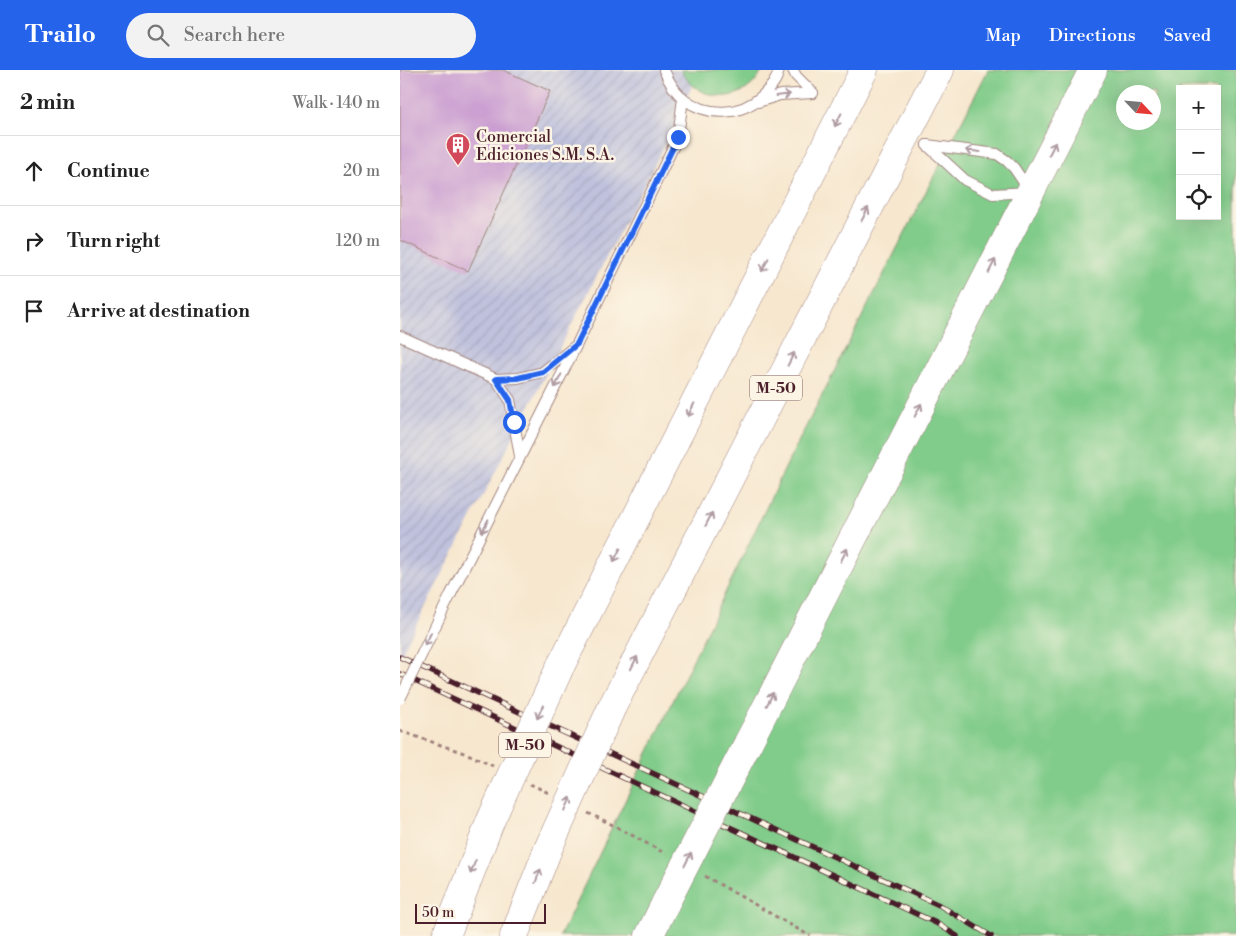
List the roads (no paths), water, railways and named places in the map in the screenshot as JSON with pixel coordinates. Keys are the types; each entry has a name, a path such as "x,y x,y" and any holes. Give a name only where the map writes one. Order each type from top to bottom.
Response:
{"highway":[{"name":"M-50","path":"446,936 490,822 560,667 864,70"},
{"name":"M-50","path":"514,936 548,849 612,707 940,70"},
{"path":"648,936 1093,70"}],"lane":[{"path":"664,70 669,82 682,98 699,108 720,112 735,111 780,95 813,94 796,76 793,70"},
{"path":"755,103 771,88 779,70"},
{"path":"400,698 678,137 682,98"},
{"path":"927,145 997,154 1014,168 1030,192 993,194 965,180 927,145"},
{"path":"400,336 496,379 518,378 543,372 577,344"},
{"path":"496,379 510,400 520,456"}],"railway":[{"path":"400,657 939,905 991,936"},
{"path":"400,674 936,923 957,936"}],"place":[{"name":"Comercial Ediciones S.M. S.A.","path":"458,166"}]}
